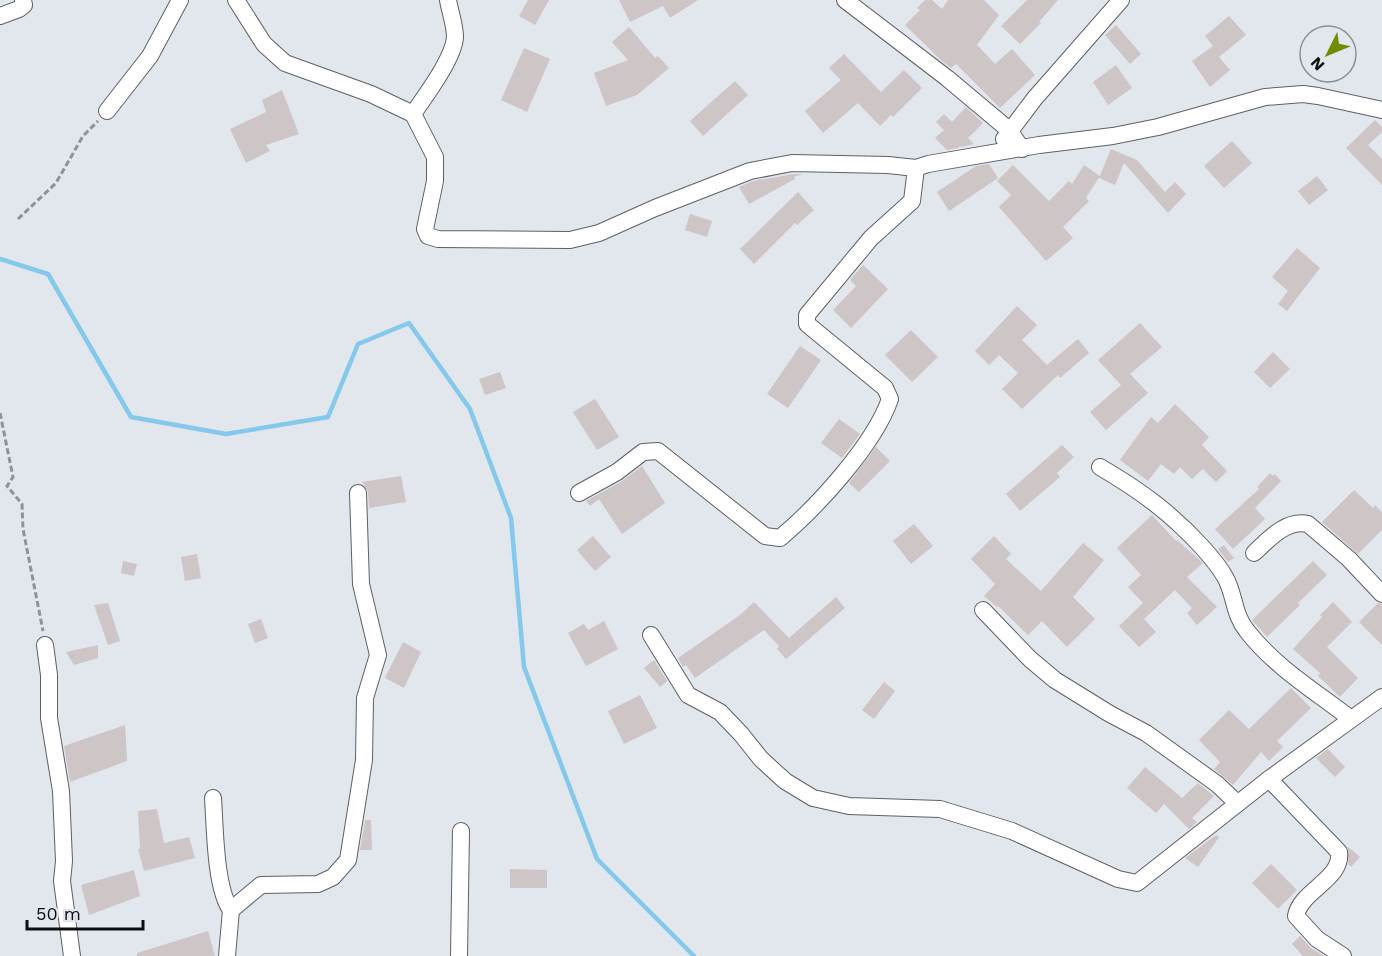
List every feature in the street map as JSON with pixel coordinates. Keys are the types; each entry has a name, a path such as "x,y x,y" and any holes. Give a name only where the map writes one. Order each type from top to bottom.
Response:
{"street":[{"path":"0,16 19,9 24,5 23,0"},
{"path":"107,111 150,56 180,0"},
{"path":"236,0 264,44 285,63 371,94 413,114 435,156 435,181 425,229 428,236 438,239 570,240 599,233 662,205 750,171 792,163 916,168 928,164 1158,127 1265,97 1303,94 1382,110"},
{"path":"413,114 443,69 452,49 455,36 448,0"},
{"path":"993,153 1009,130 1060,69 1121,0"},
{"path":"850,2 928,62 1009,130 1022,149"},
{"path":"579,493 616,472 644,452 658,451 765,536 780,538 791,529 834,484 867,442 887,409 890,399 885,388 807,324 807,315 871,238 912,201 916,168"},
{"path":"1100,467 1157,503 1186,530 1218,565 1225,577 1236,614 1258,645 1291,675 1351,719"},
{"path":"231,910 261,885 318,884 333,877 348,861 364,760 365,699 378,655 362,584 358,492"},
{"path":"1254,553 1272,536 1291,524 1300,522 1308,524 1349,559 1382,594"},
{"path":"983,610 1030,659 1055,680 1146,733 1210,778 1237,804"},
{"path":"651,635 688,695 720,712 761,759 785,781 813,798 849,806 940,809 1012,831 1118,879 1137,883 1269,779 1382,697"},
{"path":"45,645 50,675 49,718 61,791 64,861 62,881 72,956"},
{"path":"1269,779 1339,852 1340,859 1336,868 1301,905 1296,916 1317,939 1342,956"},
{"path":"213,798 224,901 231,910 227,956"},
{"path":"459,956 461,831"}],"path":[{"path":"18,219 56,183 83,136 107,111"},
{"path":"0,413 13,477 7,486 22,504 23,529 45,645"}],"building":[{"path":"528,0 549,0 535,25 519,16"},
{"path":"619,0 698,0 670,18 663,6 630,22"},
{"path":"925,0 932,0 942,9 948,0 984,0 999,15 977,45 995,64 1012,49 1035,75 1000,108 956,64 951,68 905,25 920,10 917,8"},
{"path":"1027,0 1058,0 1039,22 1041,23 1020,44 1001,26"},
{"path":"1229,16 1246,35 1219,57 1230,70 1210,87 1192,61 1213,46 1205,36"},
{"path":"1116,25 1141,54 1130,64 1105,35"},
{"path":"629,27 655,58 658,56 669,68 637,95 606,106 594,73 628,60 612,42"},
{"path":"524,48 550,59 527,112 501,100"},
{"path":"844,54 881,92 904,70 922,88 893,117 891,115 880,126 858,103 823,133 805,111 841,80 829,68"},
{"path":"1116,65 1132,88 1108,105 1093,82"},
{"path":"735,81 748,95 703,136 690,121"},
{"path":"282,90 299,134 266,145 270,151 246,163 230,129 266,112 262,100"},
{"path":"966,107 983,123 968,138 974,144 947,150 935,138 944,130 936,122 944,114 952,122"},
{"path":"1375,120 1382,127 1382,132 1368,145 1382,159 1382,185 1346,148"},
{"path":"1232,141 1252,163 1224,188 1204,166"},
{"path":"1111,149 1137,160 1165,192 1175,182 1186,194 1168,213 1124,163 1115,185 1099,178"},
{"path":"989,164 998,178 949,211 937,192 976,166"},
{"path":"1013,165 1049,201 1069,181 1072,184 1084,165 1100,176 1086,198 1089,201 1063,227 1073,238 1046,261 999,207 1011,195 997,181"},
{"path":"803,174 749,204 739,187 753,181"},
{"path":"1317,176 1328,190 1309,205 1298,191"},
{"path":"798,192 814,210 797,225 795,223 754,264 740,249"},
{"path":"690,214 712,221 707,237 685,230"},
{"path":"1297,248 1320,268 1287,311 1278,304 1288,291 1272,277"},
{"path":"863,265 888,289 851,328 833,310 856,286 850,280"},
{"path":"1017,306 1037,325 1022,340 1047,365 1078,339 1089,353 1060,378 1058,375 1022,409 1002,389 1018,373 999,355 989,365 975,351"},
{"path":"1140,323 1162,347 1130,374 1148,393 1106,430 1090,412 1121,385 1098,360"},
{"path":"911,330 938,357 912,382 885,355"},
{"path":"800,346 821,360 788,408 767,394"},
{"path":"1273,352 1290,369 1270,388 1254,372"},
{"path":"500,372 506,388 485,395 479,379"},
{"path":"595,399 619,437 597,450 573,412"},
{"path":"1175,404 1209,437 1202,445 1227,471 1216,482 1203,469 1192,479 1180,467 1174,474 1161,464 1148,481 1120,460 1151,417 1158,423"},
{"path":"839,419 860,434 842,458 821,443"},
{"path":"1062,445 1074,457 1057,473 1060,477 1020,511 1006,494"},
{"path":"876,447 890,461 859,492 849,483"},
{"path":"642,466 665,503 622,534 599,499 590,506 586,501 622,481"},
{"path":"1270,473 1273,476 1275,474 1281,481 1255,508 1265,519 1233,549 1215,529 1259,489 1257,487"},
{"path":"401,476 406,502 369,508 368,492 362,482"},
{"path":"1354,490 1373,508 1375,505 1382,512 1382,530 1358,554 1322,522"},
{"path":"1152,515 1176,541 1203,563 1187,577 1217,607 1197,625 1187,613 1192,608 1175,590 1144,619 1156,632 1139,647 1119,626 1143,603 1128,587 1141,575 1117,548"},
{"path":"914,524 933,546 911,564 893,541"},
{"path":"593,536 611,557 595,571 577,550"},
{"path":"994,536 1011,554 1006,559 1041,591 1083,543 1104,560 1073,597 1095,619 1067,647 1042,621 1028,635 998,606 984,596 995,584 971,559"},
{"path":"1224,545 1234,558 1228,562 1218,549"},
{"path":"197,554 201,578 185,581 181,557"},
{"path":"123,561 137,564 134,576 121,573"},
{"path":"1313,561 1327,575 1267,637 1252,620"},
{"path":"836,597 845,608 786,659 777,649 779,646 764,630 695,678 686,665 683,667 678,658 740,615 754,602 789,638"},
{"path":"1333,602 1352,622 1327,647 1358,678 1340,697 1318,676 1320,673 1293,649"},
{"path":"108,603 120,641 108,645 94,605"},
{"path":"1378,603 1382,604 1382,645 1359,622"},
{"path":"261,619 268,638 255,643 248,624"},
{"path":"604,621 618,649 586,666 568,633 584,624 588,630"},
{"path":"403,642 421,652 404,688 385,678"},
{"path":"98,645 98,658 74,665 66,652"},
{"path":"654,660 667,681 660,687 644,668"},
{"path":"884,682 895,691 874,719 862,710"},
{"path":"1291,688 1311,708 1277,741 1283,747 1269,761 1261,752 1233,785 1214,769 1220,762 1199,740 1229,710 1249,729"},
{"path":"640,695 657,728 624,744 608,711"},
{"path":"125,725 127,761 70,782 64,746"},
{"path":"1328,749 1345,767 1335,777 1316,758"},
{"path":"1145,767 1182,798 1198,783 1214,796 1192,818 1197,822 1189,829 1164,804 1156,813 1127,788"},
{"path":"157,809 164,843 189,837 195,858 144,871 138,849 140,849 138,811"},
{"path":"365,820 371,820 372,850 360,850"},
{"path":"1216,835 1219,837 1198,867 1185,858"},
{"path":"1348,847 1360,857 1351,867 1348,864"},
{"path":"1271,864 1297,890 1278,909 1252,883"},
{"path":"510,869 547,870 547,888 510,888"},
{"path":"134,870 140,896 89,915 81,885"},
{"path":"208,931 215,956 137,956 137,953"},
{"path":"1300,936 1311,948 1324,956 1303,956 1292,944"}],"waterway":[{"path":"0,259 48,274 131,417 226,434 328,417 358,344 409,323 470,409 511,518 524,667 597,859 694,956"}]}
